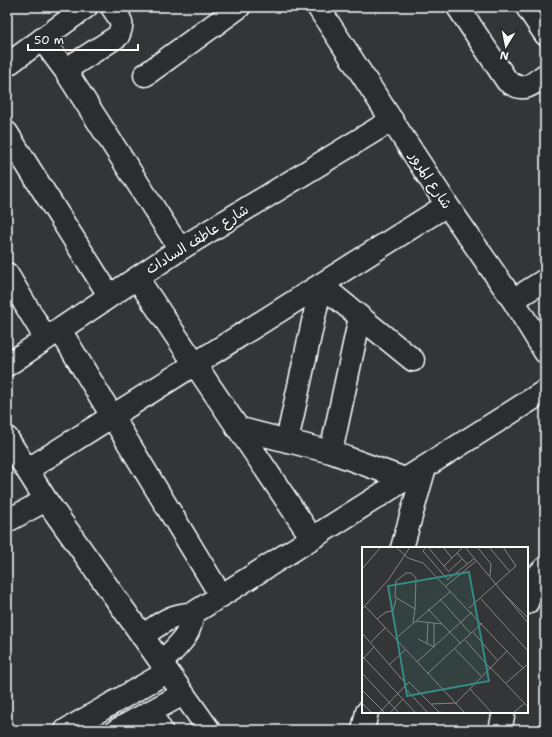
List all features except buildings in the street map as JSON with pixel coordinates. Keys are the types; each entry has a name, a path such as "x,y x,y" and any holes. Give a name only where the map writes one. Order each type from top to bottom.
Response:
{"street":[{"path":"7,65 86,7"},
{"path":"65,70 118,36 122,22 112,7"},
{"path":"145,76 239,7"},
{"name":"شارع المرور","path":"318,7 447,205 513,300 545,352"},
{"path":"458,7 506,81 513,86 527,88 545,76"},
{"path":"527,7 545,34"},
{"path":"42,39 65,70 180,248"},
{"name":"شارع عاطف السادات","path":"7,365 180,248 392,120"},
{"path":"7,133 109,295"},
{"path":"27,470 447,205"},
{"path":"7,274 53,334 112,416 221,596"},
{"path":"137,278 312,538"},
{"path":"513,300 545,280"},
{"path":"321,285 413,360"},
{"path":"288,441 321,285"},
{"path":"331,452 360,317"},
{"path":"142,636 169,618 180,614 192,614 545,391"},
{"path":"237,428 331,452 405,479"},
{"path":"7,438 46,500 209,730"},
{"path":"402,547 425,467"},
{"path":"7,520 46,500"},
{"path":"528,600 537,576 545,568"},
{"path":"66,730 164,667 185,638 191,624 192,614"},
{"path":"117,730 155,721 183,694"},
{"path":"363,730 367,713"},
{"path":"500,730 504,713"}]}
